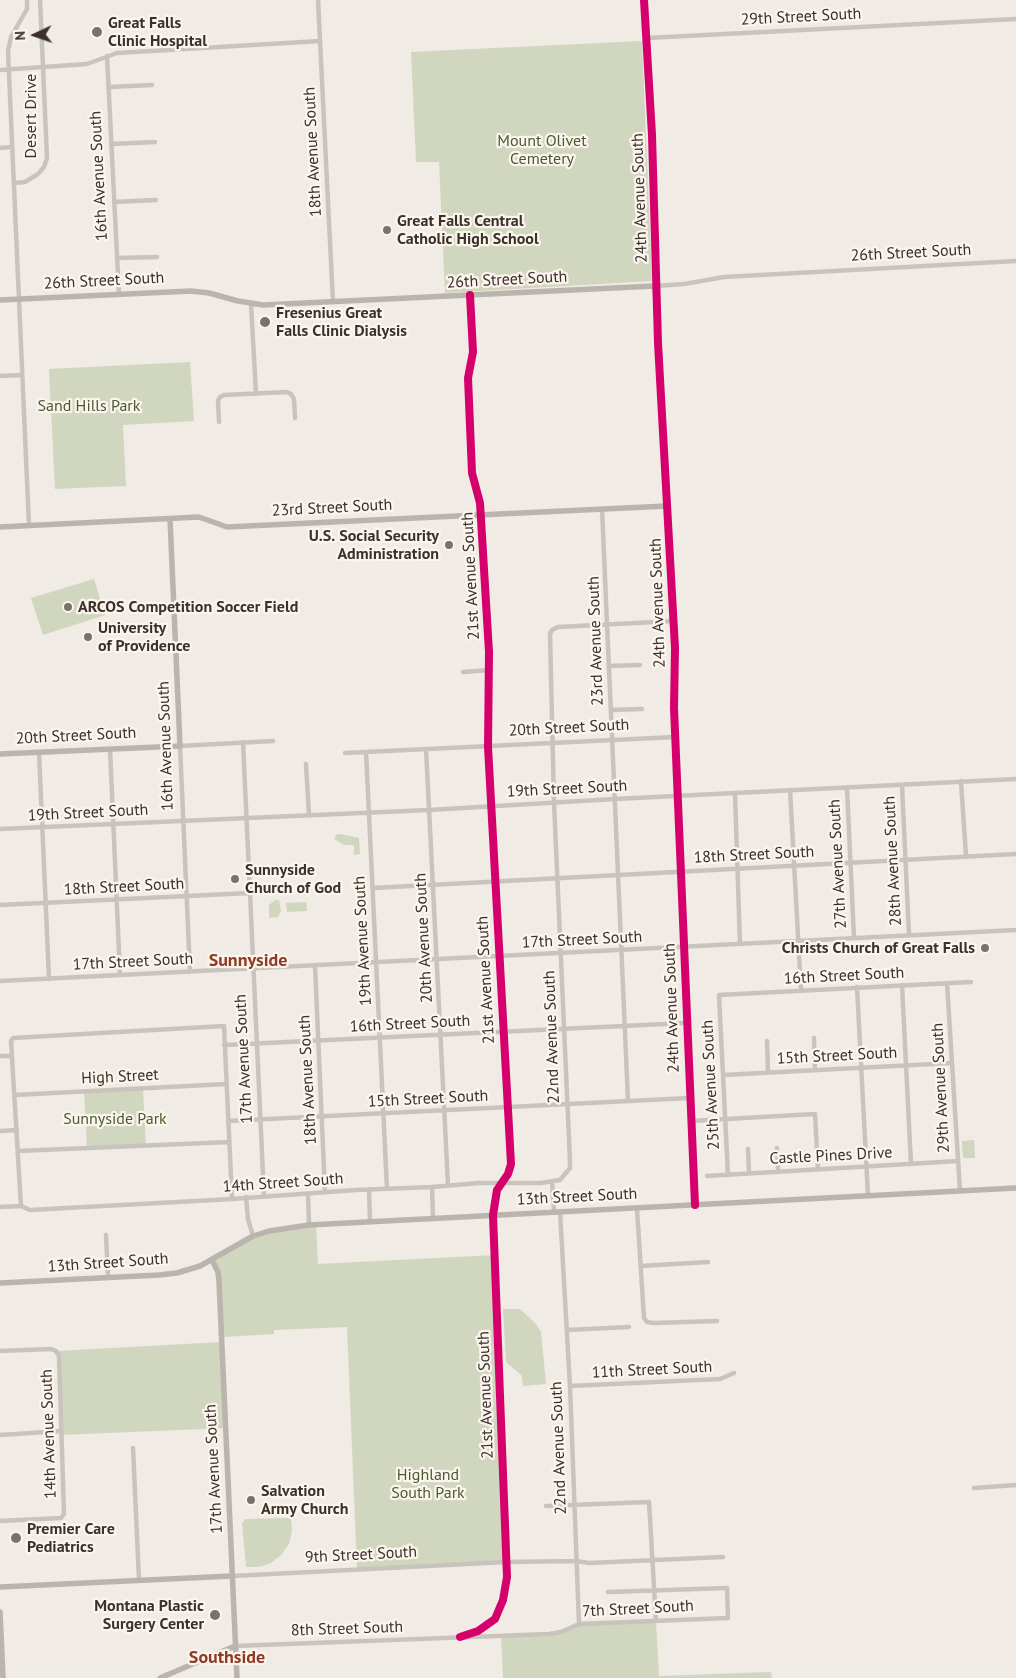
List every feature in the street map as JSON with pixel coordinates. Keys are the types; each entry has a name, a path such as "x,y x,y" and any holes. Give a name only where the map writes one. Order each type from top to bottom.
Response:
{"street":[{"path":"27,0 27,9 11,37 8,51 29,526"},
{"name":"Desert Drive","path":"14,183 25,182 38,174 44,167 47,158 40,0"},
{"name":"18th Avenue South","path":"318,0 333,302"},
{"name":"24th Avenue South","path":"644,0 656,236 655,286 674,621 677,796 695,1205"},
{"name":"29th Street South","path":"646,38 1016,19"},
{"path":"0,70 87,64 107,56 126,52 320,41"},
{"name":"16th Avenue South","path":"107,56 119,294"},
{"path":"109,87 152,85"},
{"path":"112,144 155,142"},
{"path":"0,148 12,148"},
{"path":"114,202 156,200"},
{"path":"117,258 157,257"},
{"name":"26th Street South","path":"0,300 200,292 262,305 655,286 684,284 724,277 1016,261"},
{"name":"21st Avenue South","path":"460,1637 478,1630 495,1619 500,1610 507,1577 493,1215 495,1196 508,1174 511,1164 502,1032 488,747 490,670 481,515 478,492 472,473 468,378 473,352 470,295"},
{"path":"251,304 256,394"},
{"path":"0,376 22,375"},
{"path":"219,422 218,401 220,397 287,392 294,399 295,418"},
{"name":"23rd Street South","path":"0,527 199,517 227,527 667,506"},
{"name":"23rd Avenue South","path":"602,509 628,1101"},
{"name":"16th Avenue South","path":"170,518 190,972"},
{"path":"607,624 674,621"},
{"name":"22nd Avenue South","path":"566,1174 570,1168 570,1161 551,743 549,639 552,630 558,627 607,624"},
{"path":"609,666 640,665"},
{"path":"463,672 490,670"},
{"path":"611,710 642,709"},
{"name":"20th Street South","path":"345,753 675,737"},
{"name":"20th Street South","path":"0,754 273,741"},
{"name":"17th Avenue South","path":"243,742 264,1196"},
{"path":"110,749 120,975"},
{"name":"20th Avenue South","path":"426,749 448,1185"},
{"path":"39,752 49,979"},
{"name":"19th Avenue South","path":"366,752 388,1189"},
{"path":"306,764 308,815"},
{"name":"19th Street South","path":"0,829 492,807 554,802 1016,779"},
{"path":"961,781 966,856"},
{"name":"28th Avenue South","path":"902,785 909,935"},
{"name":"27th Avenue South","path":"847,788 854,938"},
{"path":"790,790 801,990"},
{"path":"734,794 740,944"},
{"name":"18th Street South","path":"373,888 1016,854"},
{"name":"18th Street South","path":"0,905 250,893"},
{"name":"17th Street South","path":"0,981 1016,930"},
{"name":"18th Avenue South","path":"315,966 325,1192"},
{"name":"16th Street South","path":"719,995 972,982"},
{"name":"29th Avenue South","path":"947,983 960,1191"},
{"path":"902,985 911,1164"},
{"path":"857,988 868,1196"},
{"name":"25th Avenue South","path":"719,995 728,1175"},
{"name":"16th Street South","path":"224,1045 686,1023"},
{"path":"21,1206 12,1056 13,1038 224,1026 232,1199"},
{"path":"814,1038 815,1070"},
{"path":"767,1041 768,1072"},
{"path":"0,1056 12,1056"},
{"name":"15th Street South","path":"723,1075 952,1063"},
{"name":"High Street","path":"15,1095 226,1084"},
{"name":"15th Street South","path":"228,1121 690,1098"},
{"path":"691,1121 815,1114 818,1169"},
{"path":"0,1131 17,1130"},
{"path":"18,1151 229,1142"},
{"path":"777,1148 778,1171"},
{"path":"748,1149 749,1173"},
{"name":"Castle Pines Drive","path":"707,1176 958,1162"},
{"name":"14th Street South","path":"0,1207 21,1206 30,1210 480,1183 552,1182 560,1180 566,1174"},
{"name":"22nd Avenue South","path":"552,1182 557,1212 567,1330 579,1624"},
{"path":"432,1187 433,1218"},
{"name":"13th Street South","path":"0,1283 159,1276 177,1273 212,1260 253,1236 278,1229 310,1224 1016,1188"},
{"path":"369,1190 370,1221"},
{"path":"308,1194 310,1224"},
{"path":"246,1198 248,1219 253,1236"},
{"path":"637,1208 644,1318 647,1322 652,1323 717,1321"},
{"path":"106,1235 108,1278"},
{"name":"17th Avenue South","path":"212,1260 218,1272 219,1281 237,1678"},
{"path":"642,1266 708,1262"},
{"path":"567,1330 629,1328"},
{"name":"14th Avenue South","path":"0,1351 51,1349 56,1351 59,1356 63,1516 61,1518 0,1521"},
{"name":"11th Street South","path":"570,1386 720,1379 734,1373"},
{"path":"0,1435 61,1431"},
{"path":"133,1448 140,1580"},
{"path":"974,1488 1016,1485"},
{"path":"546,1506 649,1502 656,1621"},
{"name":"9th Street South","path":"0,1587 506,1562 576,1561 589,1563 723,1557"},
{"name":"7th Street South","path":"460,1637 549,1634 561,1632 579,1624 728,1618 727,1588 654,1592"},
{"path":"608,1592 654,1592"},
{"path":"0,1612 3,1678"},
{"name":"8th Street South","path":"235,1646 460,1637"},
{"path":"160,1678 235,1646"}],"green space":[{"name":"Mount Olivet Cemetery","path":"642,41 652,281 445,293 439,162 416,162 411,52"},
{"name":"Sand Hills Park","path":"190,362 194,421 123,425 126,486 55,489 49,369"},
{"name":"ARCOS Competition Soccer Field","path":"94,579 105,615 43,635 31,598"},
{"path":"341,834 359,838 360,854 354,855 354,845 344,845 334,839 336,835"},
{"path":"275,900 279,900 281,911 278,917 269,918 269,905"},
{"path":"306,902 307,911 287,912 286,903"},
{"name":"Sunnyside Park","path":"143,1089 146,1146 87,1149 84,1092"},
{"path":"974,1140 975,1158 963,1158 962,1141"},
{"name":"Highland South Park","path":"316,1224 318,1264 495,1255 506,1562 357,1569 347,1327 274,1330 274,1334 222,1337 219,1281 212,1260 253,1236"},
{"path":"503,1309 520,1309 536,1324 541,1332 546,1384 523,1386 522,1376 506,1362"},
{"path":"222,1342 226,1428 61,1435 59,1356 56,1351"},
{"path":"291,1518 292,1531 289,1544 281,1555 271,1563 259,1567 246,1567 242,1523 245,1519"},
{"path":"656,1621 659,1676 771,1672 772,1678 503,1678 501,1636 549,1634 579,1624"}],"cycle path":[{"path":"644,0 652,135 658,343 675,648 674,708 695,1205"},
{"path":"460,1637 478,1631 495,1619 503,1600 507,1577 493,1215 497,1190 508,1174 511,1164 488,747 489,652 480,503 472,473 468,378 473,352 470,295"}],"place":[{"name":"Great Falls Clinic Hospital","path":"97,32"},
{"name":"Great Falls Central Catholic High School","path":"387,230"},
{"name":"Fresenius Great Falls Clinic Dialysis","path":"265,322"},
{"name":"U.S. Social Security Administration","path":"449,545"},
{"name":"ARCOS Competition Soccer Field","path":"68,607"},
{"name":"University of Providence","path":"88,637"},
{"name":"Sunnyside Church of God","path":"235,879"},
{"name":"Christs Church of Great Falls","path":"985,948"},
{"name":"Salvation Army Church","path":"251,1500"},
{"name":"Premier Care Pediatrics","path":"16,1538"},
{"name":"Montana Plastic Surgery Center","path":"215,1615"}],"district":[{"name":"Sunnyside","path":"248,961"},
{"name":"Southside","path":"227,1658"}]}
